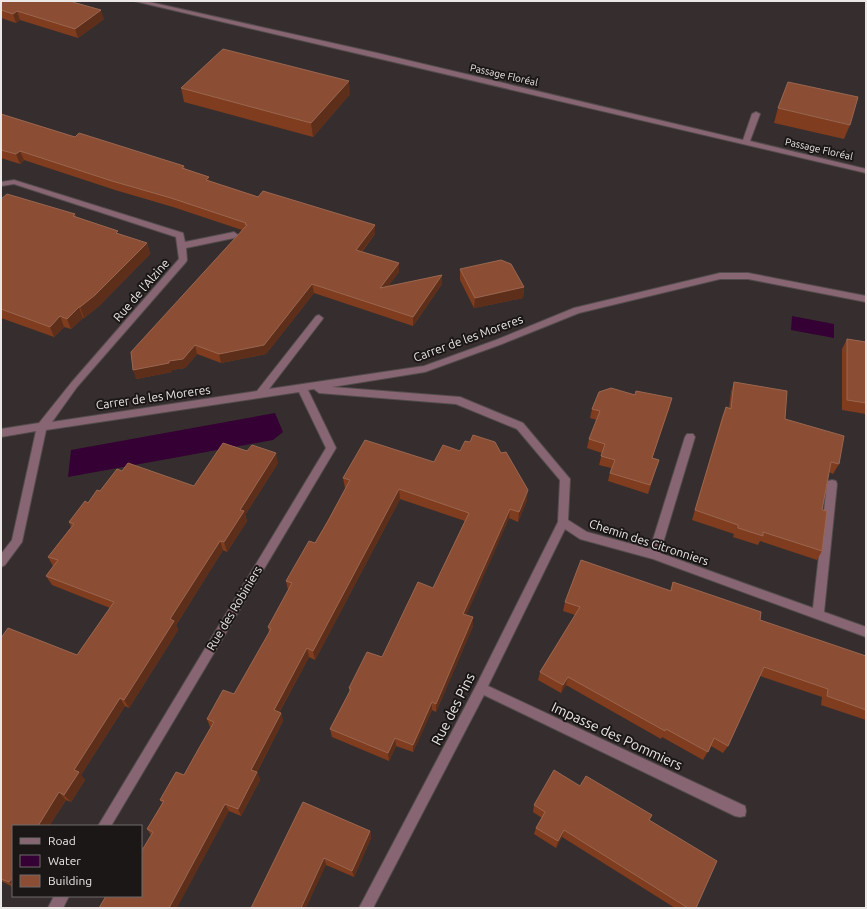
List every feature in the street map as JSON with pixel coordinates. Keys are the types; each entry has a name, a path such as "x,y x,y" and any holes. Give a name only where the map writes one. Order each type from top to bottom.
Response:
{"street":[{"name":"Passage Floréal","path":"137,1 377,55 866,171"},
{"path":"746,142 756,114"},
{"path":"1,184 14,182 180,235 182,246 234,235"},
{"name":"Rue de l'Alzine","path":"42,427 74,385 183,260 182,246"},
{"name":"Carrer de les Moreres","path":"1,433 425,369 499,342 577,310 720,276 748,276 866,299"},
{"path":"260,394 319,318"},
{"path":"302,388 457,400 520,426 565,479 563,522"},
{"name":"Rue des Robiniers","path":"105,825 331,448 302,388"},
{"path":"1,562 17,542 42,427"},
{"path":"654,555 690,437"},
{"path":"818,614 832,484"},
{"name":"Chemin des Citronniers","path":"563,522 584,536 654,555 866,632"},
{"name":"Rue des Pins","path":"366,908 481,688 563,522"},
{"name":"Impasse des Pommiers","path":"481,688 740,811"},
{"path":"55,908 61,897"}],"water":[{"path":"792,316 834,324 834,338 791,330"},
{"path":"275,413 283,432 273,440 68,477 71,450"}],"building":[{"path":"1,1 69,1 101,10 75,29 17,11 13,14 1,10"},
{"path":"223,49 349,81 311,123 181,88"},
{"path":"788,82 858,97 850,125 778,108"},
{"path":"1,114 75,137 79,133 184,166 182,168 209,177 206,180 258,197 263,191 375,225 356,250 399,263 380,288 442,275 413,317 312,284 264,345 219,354 195,345 183,359 133,370 131,352 247,225 245,224 246,223 20,151 16,154 1,150"},
{"path":"7,194 75,214 73,216 118,231 116,233 147,243 95,295 79,307 67,319 60,316 50,327 1,309 1,199"},
{"path":"501,260 511,264 524,287 475,298 460,269"},
{"path":"847,339 866,342 866,403 847,400"},
{"path":"734,382 787,391 785,419 844,436 839,464 831,462 822,510 827,511 822,551 763,532 763,536 738,528 738,525 695,510 726,407 731,409"},
{"path":"611,388 635,395 636,391 672,398 652,458 659,460 650,485 610,473 615,460 601,456 605,444 589,439 600,411 592,409 599,392"},
{"path":"473,435 495,442 501,453 506,452 528,490 519,512 510,509 463,614 473,617 436,704 432,702 413,745 395,738 388,753 330,729 351,689 349,688 367,652 382,657 418,582 433,588 469,513 399,489 313,651 307,648 274,710 281,713 251,770 257,772 238,809 225,804 169,908 99,908 105,897 142,897 142,850 153,832 147,829 164,801 160,800 176,772 184,775 214,722 207,719 223,690 234,694 271,629 268,627 292,583 286,581 309,541 315,543 328,521 350,480 343,478 365,440 434,462 443,445 460,451 465,441 470,442"},
{"path":"223,443 247,451 252,445 276,453 240,510 244,511 224,542 220,541 170,619 174,621 124,700 120,698 74,770 79,772 64,795 59,792 39,825 12,825 12,878 9,882 1,879 1,638 8,628 77,655 114,602 46,576 58,560 48,557 74,524 69,522 85,501 88,503 97,490 100,491 117,469 122,471 128,463 194,486"},
{"path":"581,560 671,591 673,582 761,612 760,620 866,656 866,710 827,696 828,689 764,667 728,746 714,738 708,752 666,729 665,731 568,677 563,685 540,672 580,607 565,602"},
{"path":"554,770 580,786 586,776 652,815 649,820 717,861 696,908 688,908 564,830 558,841 536,828 545,812 534,805"},
{"path":"303,802 370,831 352,871 324,858 301,908 251,908"}]}
